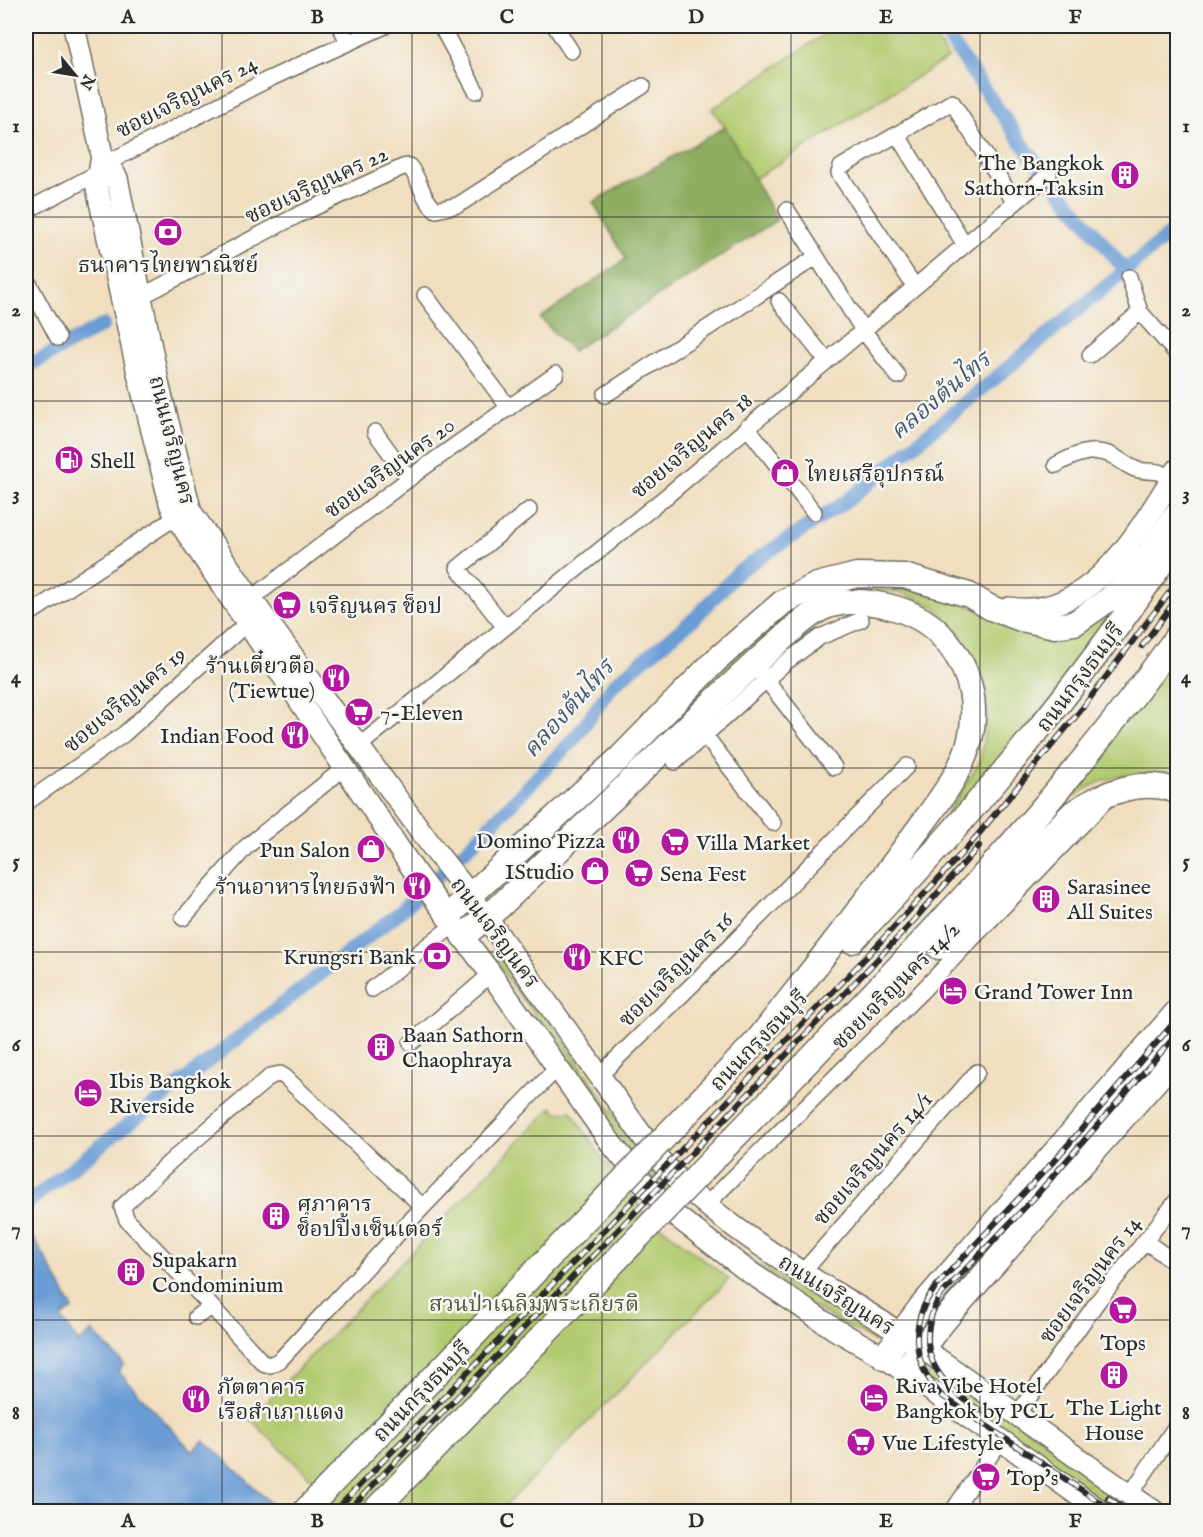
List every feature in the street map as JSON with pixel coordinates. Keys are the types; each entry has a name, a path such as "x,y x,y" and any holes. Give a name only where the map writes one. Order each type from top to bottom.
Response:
{"main road":[{"name":"ถนนเจริญนคร","path":"74,26 102,164 97,188 140,382 170,503 176,517 416,874 491,974 613,1146 676,1216 785,1296 894,1364 1102,1512"},
{"name":"ถนนเจริญนคร","path":"102,164 117,178 159,387 191,512 251,599 487,918 659,1159 705,1206 802,1273 921,1348 1155,1512"},
{"path":"456,926 470,895 621,757 714,662 783,602 817,585 857,575 904,576 1025,611 1055,606 1072,599 1105,571 1174,474"},
{"path":"969,596 998,611 1039,624 1055,626 1075,622 1112,597 1149,554 1178,512"},
{"name":"ถนนกรุงธนบุรี","path":"304,1512 757,1041 991,789 1109,640 1178,540"},
{"path":"456,926 487,918 696,727 760,672 809,616 830,605 882,605 907,613 935,629 954,649 965,668 973,701 972,732 964,753 936,804 890,870 757,1041"},
{"path":"373,1512 911,953 1029,824 1098,741 1178,635"},
{"path":"671,706 696,727"},
{"path":"701,1172 854,1031 1073,813 1094,799 1114,791 1156,787 1178,792"},
{"path":"894,1364 900,1334 1177,1013"},
{"path":"894,1364 921,1348 1178,1055"}],"street":[{"path":"340,26 348,42"},
{"name":"ซอยเจริญนคร 24","path":"26,210 102,164 269,79 385,26"},
{"path":"441,26 476,91"},
{"path":"555,26 571,51"},
{"name":"ซอยเจริญนคร 22","path":"140,297 298,215 403,167 409,166 414,172 426,202 436,210 458,205 643,86"},
{"path":"915,286 840,173 841,167 898,136 952,102 1015,203"},
{"path":"898,136 965,245"},
{"name":"ซอยเจริญนคร 18","path":"359,747 1049,174"},
{"path":"787,210 863,330 898,376"},
{"path":"605,395 816,256"},
{"path":"1129,277 1140,312 1178,355"},
{"path":"26,278 58,338"},
{"path":"425,295 508,408"},
{"path":"779,301 826,360"},
{"path":"1090,355 1140,312"},
{"name":"ซอยเจริญนคร 20","path":"251,599 409,479 556,374"},
{"path":"747,427 814,512"},
{"path":"375,432 409,479"},
{"path":"1056,465 1078,454 1097,451 1111,455 1136,469 1174,474"},
{"path":"504,626 458,568 529,510"},
{"path":"26,616 176,517"},
{"path":"834,766 760,672 820,637 861,620"},
{"name":"ซอยเจริญนคร 19","path":"26,804 124,734 247,623"},
{"path":"675,762 696,727 773,823"},
{"name":"ซอยเจริญนคร 16","path":"600,1075 699,978 907,766"},
{"path":"183,918 246,847 343,768"},
{"name":"ซอยเจริญนคร 14/2","path":"705,1206 944,969 1114,791"},
{"path":"372,988 456,926"},
{"path":"411,1043 491,974"},
{"path":"423,1207 285,1077 275,1074 173,1159 123,1207 127,1220 263,1363 270,1365 280,1360 558,1067"},
{"name":"ซอยเจริญนคร 14/1","path":"802,1273 977,1072"},
{"name":"ซอยเจริญนคร 14","path":"1016,1416 1178,1198"},
{"path":"1145,1241 1178,1265"},
{"path":"196,1317 212,1307"},
{"path":"1130,1495 1178,1423"},
{"path":"951,1512 1000,1440"}],"green space":[{"path":"837,26 927,26 948,58 754,179 725,127 712,109"},
{"path":"725,127 777,220 572,351 540,318 626,259 593,202"},
{"path":"896,584 1024,624 1109,605 1118,614 955,817 947,813 980,762 987,714 985,685 972,651 956,629 934,606 907,595 883,590 835,592 692,707 687,704 691,696 795,603 825,587"},
{"path":"1177,644 1177,783 1148,775 1119,776 1091,786 1066,802 1062,798"},
{"path":"497,947 661,1184 716,1234 767,1270 874,1331 874,1341 801,1300 678,1209 632,1156 559,1046 508,980 492,951"},
{"name":"สวนป่าเฉลิมพระเกียรติ","path":"552,1107 557,1113 571,1111 600,1155 646,1215 729,1279 500,1511 345,1511 250,1419"},
{"path":"936,1366 1146,1511 1107,1511 924,1381"}],"water":[{"path":"26,1227 73,1309 61,1318 79,1343 92,1331 124,1364 118,1371 192,1451 204,1440 279,1511 26,1511"}],"waterway":[{"path":"940,26 1029,153 1125,270"},
{"name":"คลองต้นไทร","path":"26,1204 400,912 471,845 575,738 613,685 696,617 739,571 848,500 1178,227"},
{"path":"26,367 103,325"}],"railway":[{"path":"334,1512 870,953 972,842 1081,710 1178,581"},
{"path":"1142,646 1178,597"},
{"path":"347,1512 907,928 979,846"},
{"path":"1114,1512 941,1395 923,1368 917,1340 918,1326 922,1311 938,1284 1053,1162 1178,1018"},
{"path":"979,1410 951,1387 940,1375 933,1362 928,1333 931,1316 939,1297 1033,1199 1178,1033"},
{"path":"1108,1498 1128,1512"}],"place":[{"name":"The Bangkok Sathorn–Taksin","path":"1125,175"},
{"name":"ธนาคารไทยพาณิชย์","path":"168,232"},
{"name":"Shell","path":"69,460"},
{"name":"ไทยเสรีอุปกรณ์","path":"785,473"},
{"name":"เจริญนคร ช็อป","path":"287,605"},
{"name":"ร้านเตี๋ยวตือ (Tiewtue)","path":"336,678"},
{"name":"7-Eleven","path":"359,712"},
{"name":"Indian Food","path":"295,735"},
{"name":"Domino Pizza","path":"626,840"},
{"name":"Villa Market","path":"675,842"},
{"name":"Pun Salon","path":"371,849"},
{"name":"IStudio","path":"595,871"},
{"name":"Sena Fest","path":"639,873"},
{"name":"ร้านอาหารไทยธงฟ้า","path":"417,886"},
{"name":"Sarasinee All Suites","path":"1046,899"},
{"name":"Krungsri Bank","path":"437,956"},
{"name":"KFC","path":"577,957"},
{"name":"Grand Tower Inn","path":"953,991"},
{"name":"Baan Sathorn Chaophraya","path":"381,1047"},
{"name":"Ibis Bangkok Riverside","path":"88,1093"},
{"name":"ศุภาคาร ช็อปปิ้งเซ็นเตอร์","path":"276,1216"},
{"name":"Supakarn Condominium","path":"131,1272"},
{"name":"Tops","path":"1123,1310"},
{"name":"The Light House","path":"1114,1375"},
{"name":"Riva Vibe Hotel Bangkok by PCL","path":"874,1398"},
{"name":"ภัตตาคาร เรือสำเภาแดง","path":"196,1399"},
{"name":"Vue Lifestyle","path":"861,1442"},
{"name":"Top's","path":"986,1477"}]}
